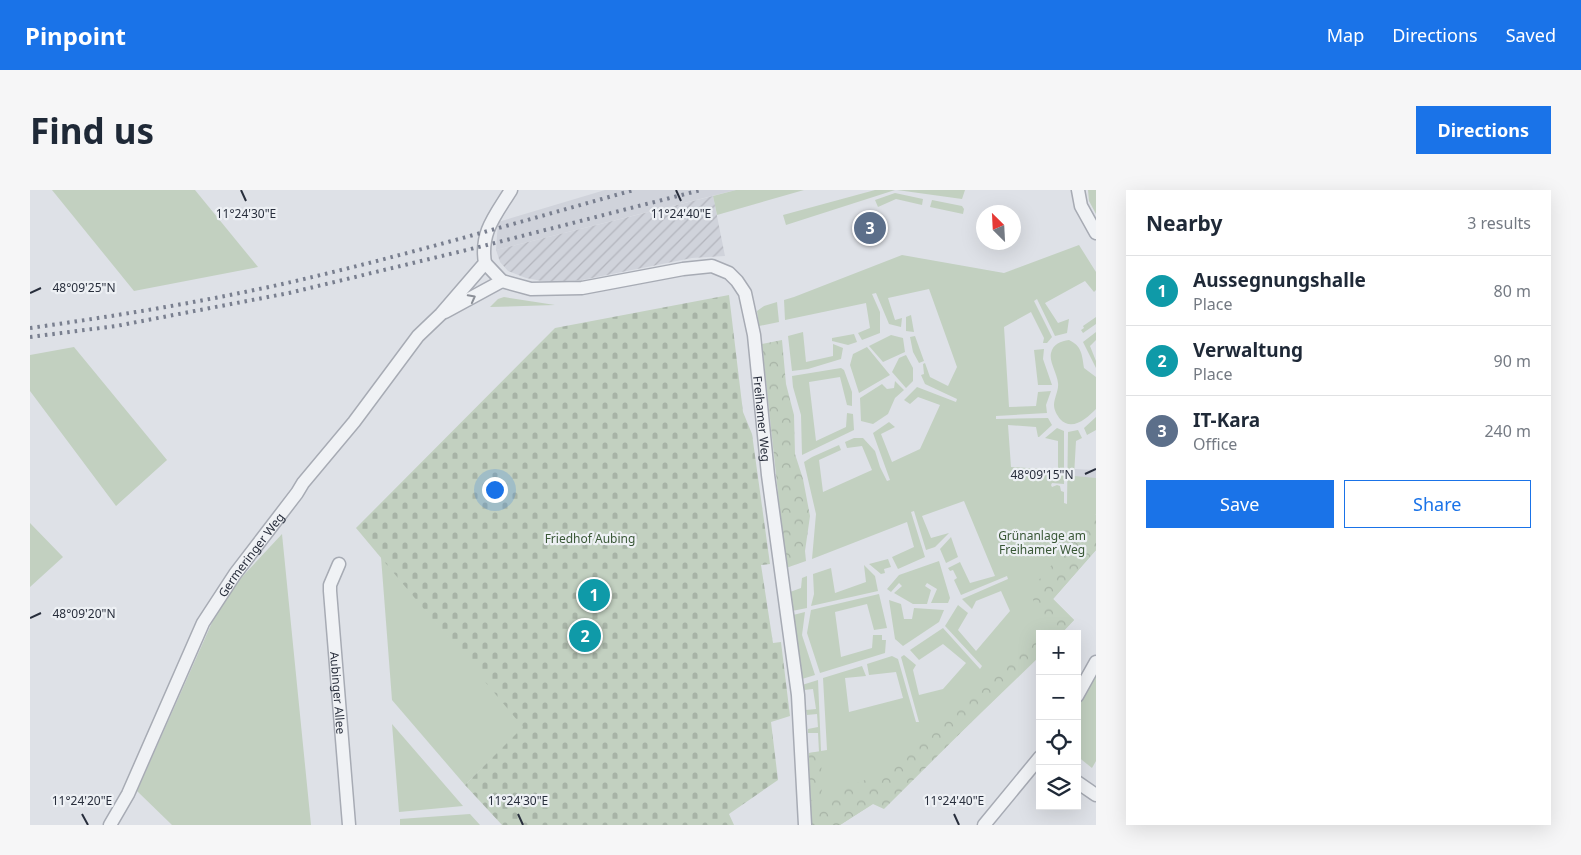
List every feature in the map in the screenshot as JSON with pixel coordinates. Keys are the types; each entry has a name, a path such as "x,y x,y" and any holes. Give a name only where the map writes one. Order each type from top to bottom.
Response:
{"street":[{"path":"502,281 485,263 483,253 486,232 511,190"},
{"path":"1078,190 1081,206 1096,233"},
{"name":"Germeringer Weg","path":"110,825 132,786 203,623 235,574 303,483 354,422 418,336 441,314 485,263"},
{"name":"Freihamer Weg","path":"502,281 531,288 582,288 712,266 729,273 744,292 754,335 768,475 798,695 805,825"},
{"name":"Germeringer Weg","path":"441,314 502,281"},
{"name":"Aubinger Allee","path":"339,564 330,585 330,591 349,825"},
{"path":"1081,689 1096,662"},
{"path":"984,825 1036,762"},
{"path":"1081,785 1096,795"}],"shaded area":[{"path":"605,190 736,190 496,250 498,222"},
{"path":"713,196 725,256 692,258 582,280 547,282 526,278 508,271 500,262 496,250"},
{"path":"1096,468 1096,514 1072,506 1074,469 1094,470"}],"green space":[{"path":"52,190 195,190 258,267 134,291"},
{"path":"736,190 804,190 717,215 713,196"},
{"path":"875,190 895,190 786,225 783,215"},
{"path":"897,190 965,190 962,199"},
{"path":"1088,190 1096,190 1096,214 1089,201"},
{"path":"895,193 923,199 922,205 896,199 878,207 875,200"},
{"path":"932,200 962,206 964,209 963,214 930,207"},
{"name":"Grünanlage am Freihamer Weg","path":"1079,245 1096,272 1096,290 1094,292 1085,281 1045,303 1058,323 1069,319 1067,333 1055,336 1037,299 1034,301 1052,337 1047,343 1043,343 1044,338 1031,312 1004,327 1009,407 1036,406 1038,392 1051,391 1046,405 1047,413 996,416 996,419 1048,418 1052,425 1038,437 1036,427 1008,425 1011,467 1058,470 1058,441 1045,438 1057,428 1064,431 1064,484 1052,483 1051,485 1052,487 1060,486 1061,491 1064,492 1064,503 1067,504 1068,432 1078,430 1082,438 1076,441 1074,476 1096,478 1096,550 1053,599 1074,620 1065,630 1036,630 1036,660 957,736 888,794 840,825 811,825 809,753 819,752 818,733 808,733 808,729 818,727 817,714 807,715 806,710 816,709 813,689 804,690 802,685 818,680 821,751 827,750 823,678 862,666 866,676 845,678 849,712 903,698 896,672 869,675 867,664 892,656 898,659 916,722 919,722 901,657 904,655 916,665 913,670 919,695 943,689 966,663 943,644 919,660 910,650 943,628 980,669 982,666 945,626 958,605 968,613 958,630 976,651 1010,611 1001,591 976,601 972,609 962,599 1008,579 1007,576 961,595 954,580 957,578 953,570 950,571 948,568 960,562 970,583 995,576 964,501 922,516 931,538 949,533 935,547 926,550 914,511 911,512 925,557 898,569 892,557 914,547 907,522 812,559 816,514 804,462 839,445 841,450 819,460 823,492 872,470 862,446 847,448 845,442 854,438 863,438 875,451 887,481 890,480 873,433 889,422 895,427 881,434 892,462 920,449 940,405 918,397 910,404 904,400 917,387 956,402 957,399 925,384 921,375 924,374 923,364 925,363 930,377 948,386 957,367 929,289 888,298 895,320 902,318 901,327 889,324 876,293 872,294 880,312 880,333 862,340 858,333 870,328 866,303 785,320 784,300 902,255 1004,273"},
{"name":"Friedhof Aubing","path":"729,295 743,412 752,434 770,564 761,565 773,643 781,642 790,716 771,722 778,780 729,814 734,825 502,825 465,785 523,727 356,528 555,328"},
{"path":"504,297 555,305 490,307 498,299"},
{"path":"777,302 779,322 759,326 757,311 764,306"},
{"path":"911,315 914,332 906,331 906,317"},
{"path":"1096,317 1096,324 1083,333 1081,330 1084,328 1083,326"},
{"path":"803,332 806,362 833,356 833,344 843,348 841,359 808,369 792,371 788,336"},
{"path":"1096,332 1096,340 1090,346 1096,361 1096,368 1083,342"},
{"path":"854,334 857,342 848,345 832,341 832,338"},
{"path":"891,335 903,338 905,352 883,362 869,346"},
{"path":"915,336 924,361 919,363 913,352 910,337"},
{"path":"782,340 786,384 794,415 795,454 803,479 810,516 805,551 806,561 786,568 762,344"},
{"path":"1069,340 1079,348 1084,368 1096,377 1096,409 1074,424 1065,423 1060,419 1055,409 1054,402 1058,383 1051,356 1055,345"},
{"path":"74,347 167,460 116,506 30,391 30,355"},
{"path":"867,347 890,375 859,393 850,365 853,354"},
{"path":"1044,349 1043,359 1052,385 1038,385 1034,350"},
{"path":"906,355 913,368 913,381 906,388 892,372 899,358"},
{"path":"841,368 844,370 852,392 852,406 847,405 840,377 809,382 816,441 846,427 847,413 853,414 854,430 802,455 801,415 792,376"},
{"path":"895,381 904,390 895,398 888,414 873,424 861,421 860,398 882,384 887,389 894,388"},
{"path":"1096,417 1096,430 1087,435 1084,428"},
{"path":"1096,514 1096,550 1053,599 1074,620 1064,630 1039,630 1042,627 1030,590"},
{"path":"30,523 63,557 30,587"},
{"path":"282,534 311,825 172,825 137,791 218,609 241,578"},
{"path":"951,537 958,557 946,563 940,549"},
{"path":"381,557 524,727 465,785 392,700"},
{"path":"888,559 891,567 884,569 885,573 881,574 869,564"},
{"path":"939,561 950,598 948,603 931,603 937,589 927,583 925,586 931,590 927,604 913,604 894,593 902,586 899,583 891,592 887,589 899,575"},
{"path":"864,565 875,576 878,591 811,606 814,594 813,574 831,568 835,593 866,582"},
{"path":"807,576 807,608 792,611 790,592 801,588 802,578"},
{"path":"879,594 887,628 874,630 867,604 835,612 841,657 872,648 873,635 882,635 882,640 886,640 885,653 820,673 807,633 811,610"},
{"path":"889,600 901,604 904,619 912,619 914,608 944,610 939,622 903,646 895,639"},
{"path":"805,612 802,635 815,675 802,679 793,615"},
{"path":"1036,633 1036,658 884,809 873,804 840,825 811,825 811,812 834,792 873,777 908,745 940,725"},
{"path":"1096,674 1096,761 1092,768 1081,759 1081,702"},
{"path":"392,724 463,806 399,812"},
{"path":"821,751 822,790 821,794 810,802 809,753"},
{"path":"470,814 480,825 400,825 400,819"}],"railway":[{"path":"30,328 159,308 331,273 634,190"},
{"path":"30,337 116,326 289,293 701,190"}],"place":[{"name":"IT-Kara","path":"870,228"},
{"name":"Aussegnungshalle","path":"594,595"},
{"name":"Verwaltung","path":"585,636"}]}
